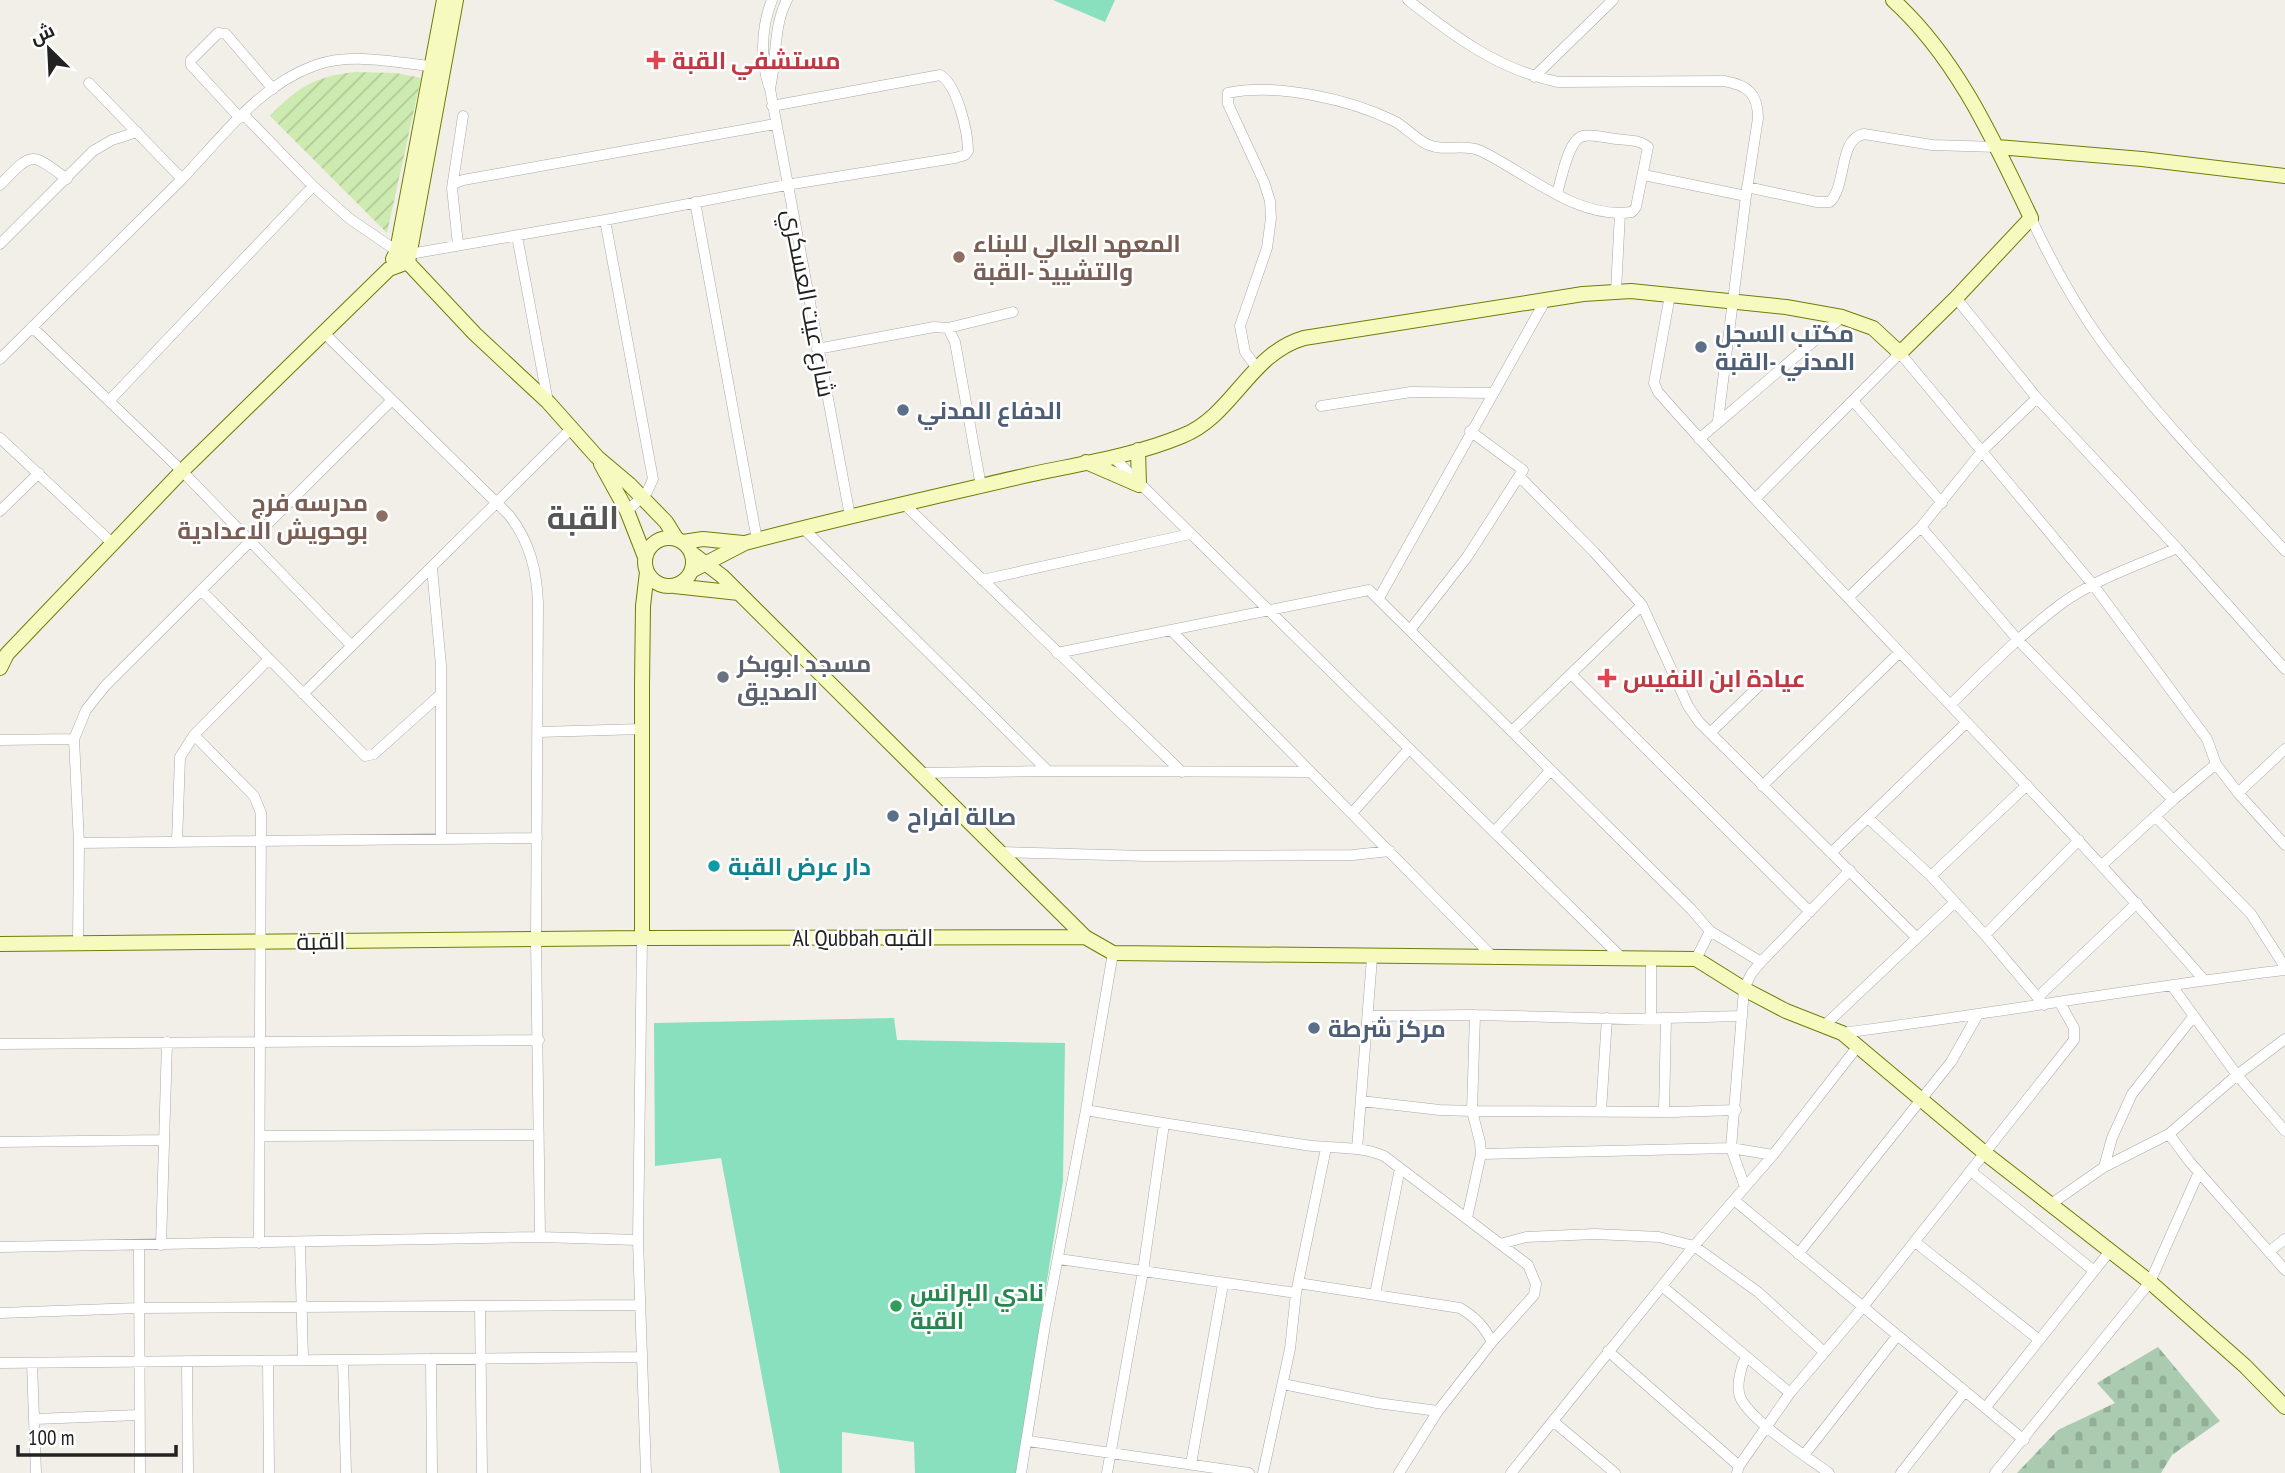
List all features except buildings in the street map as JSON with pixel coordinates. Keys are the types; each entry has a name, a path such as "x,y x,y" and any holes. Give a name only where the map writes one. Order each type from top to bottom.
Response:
{"street":[{"path":"405,256 437,67 444,0"},
{"path":"437,67 456,0"},
{"name":"شارع عيت العسكري","path":"772,0 763,47 765,74 850,516"},
{"name":"شارع عيت العسكري","path":"770,89 779,27 787,0"},
{"path":"1408,0 1478,52 1534,78 1559,82 1724,81 1740,84 1751,91 1758,109 1718,421"},
{"path":"1534,78 1613,0"},
{"path":"1893,0 1948,64 1968,94 1997,147 2047,252 2074,299 2108,349 2141,393 2285,551"},
{"path":"273,89 226,34 218,33 191,60 191,65 313,186 350,219 405,256 475,334 548,402 597,457 666,522 693,554 738,593 1085,937 1113,954 1696,959 1744,989 1842,1033 1921,1102 2150,1282 2245,1366 2285,1407"},
{"path":"0,359 182,179 241,116 292,75 338,59 437,67"},
{"path":"0,668 4,650 323,332 405,256 786,185 955,159 968,151 966,127 947,80 940,75 772,106"},
{"path":"89,83 182,179"},
{"path":"1257,368 1245,352 1240,326 1267,248 1270,201 1228,104 1228,93 1302,93 1371,111 1400,124 1431,146 1479,150 1557,194 1578,205 1620,213 1629,213 1634,209 1648,153 1645,144 1584,136 1574,142 1557,194"},
{"path":"458,245 452,195 463,116"},
{"path":"454,184 463,180 775,124"},
{"path":"1,241 93,151 112,140 137,132"},
{"path":"1644,175 1830,202 1838,189 1849,145 1858,135 1864,134 1932,145 1997,147 2142,159 2285,176"},
{"path":"0,185 23,161 31,158 39,158 67,179"},
{"path":"109,401 313,186"},
{"path":"695,202 751,541"},
{"path":"1616,291 1620,213"},
{"path":"1755,499 1854,402 2031,218"},
{"path":"605,220 653,479 642,497 627,510"},
{"path":"517,236 548,402"},
{"path":"692,570 751,541 1138,450 1194,431 1217,412 1276,349 1304,338 1616,291 1733,301 1842,317 1873,328 1900,353 1983,450 2094,586 2207,739 2216,764 2238,793 2285,845"},
{"path":"1670,295 1654,386 1755,499 2137,902 2204,980"},
{"path":"1956,298 2037,398 2285,669"},
{"path":"1379,598 1545,301"},
{"path":"817,349 934,327 948,328 1013,312"},
{"path":"1699,439 1842,317"},
{"path":"32,327 182,471 351,645"},
{"path":"948,328 955,342 981,486"},
{"path":"323,332 391,401 498,502 520,529 528,546 537,583 537,1135 540,1237"},
{"path":"1321,406 1411,392 1492,393"},
{"path":"1849,597 1921,527 1983,450 2037,398"},
{"path":"78,942 79,843 74,740 86,710 105,686 391,401"},
{"path":"1854,402 1942,503"},
{"path":"303,694 572,428"},
{"path":"1410,630 1467,557 1522,470 1470,431"},
{"path":"0,438 111,542"},
{"path":"1138,450 1139,485"},
{"path":"1112,456 1622,958"},
{"path":"597,457 627,510 645,557 647,572 643,606 638,1240 646,1473"},
{"path":"1086,462 1139,485"},
{"path":"0,511 39,473"},
{"path":"1519,476 1642,605 1688,706 1710,733 1917,938"},
{"path":"904,504 1182,772"},
{"path":"1921,527 2018,640 2173,800"},
{"path":"803,528 1048,771"},
{"path":"982,580 1190,534"},
{"path":"645,557 653,543 668,537 680,540 751,541"},
{"path":"1950,705 2018,640 2063,603 2177,548"},
{"path":"674,586 688,578 692,570 693,554"},
{"path":"432,568 439,630 441,839"},
{"path":"647,572 658,583 738,593"},
{"path":"201,590 361,754 369,756 441,694"},
{"path":"1057,653 1369,590 1691,909 1710,931 1761,962"},
{"path":"1512,731 1642,605"},
{"path":"1171,630 1310,772 1353,812 1494,959"},
{"path":"1762,786 1900,652"},
{"path":"177,842 177,768 180,757 194,735 269,659"},
{"path":"1571,674 1810,912"},
{"path":"1710,733 1762,684"},
{"path":"1831,853 1966,723"},
{"path":"539,732 642,729"},
{"path":"194,735 254,796 261,813 259,1243"},
{"path":"0,740 74,740"},
{"path":"2238,793 2285,749"},
{"path":"1353,812 1408,750"},
{"path":"2102,865 2216,764"},
{"path":"919,774 1048,771 1310,772"},
{"path":"1494,832 1550,771"},
{"path":"1931,876 2027,785"},
{"path":"1842,1033 1977,1016 2041,1001 2060,1003 2285,968 2252,914 2155,816"},
{"path":"1868,818 1931,876 2041,1001"},
{"path":"79,843 537,838"},
{"path":"1985,935 2079,840"},
{"path":"1000,852 1161,856 1353,855 1390,850"},
{"path":"1745,1187 1731,1148 1744,989 1761,962 1850,870"},
{"path":"1825,1025 1955,902"},
{"path":"2041,1001 2137,902"},
{"path":"1696,959 1710,931"},
{"name":"Al Qubbah القبه","path":"642,938 1085,937"},
{"name":"القبة","path":"0,944 642,938"},
{"path":"1021,1473 1045,1325 1113,954"},
{"path":"1357,1149 1372,958"},
{"path":"1651,958 1651,1018"},
{"path":"2172,986 2237,1075 2285,1131"},
{"path":"1608,1351 1738,1469 1790,1392 1972,1172 2074,1040 2074,1028 2060,1003"},
{"path":"1467,1219 1481,1154 1472,1111 1475,1015"},
{"path":"1367,1016 1742,1016"},
{"path":"1798,1254 1921,1102 1951,1062 1977,1016"},
{"path":"2104,1167 2112,1138 2132,1094 2193,1017"},
{"path":"1601,1111 1607,1018"},
{"path":"1664,1112 1666,1018"},
{"path":"2051,1204 2104,1167 2169,1134 2237,1075 2285,1039"},
{"path":"0,1044 539,1040"},
{"path":"161,1245 167,1042"},
{"path":"1511,1473 1694,1246 1773,1155 1858,1046"},
{"path":"1361,1101 1472,1111 1736,1110"},
{"path":"1086,1110 1326,1148 1371,1150 1384,1156 1528,1265 1536,1284 1534,1295 1492,1342 1438,1411 1399,1473"},
{"path":"1107,1473 1143,1272 1164,1124"},
{"path":"2169,1134 2285,1270"},
{"path":"260,1136 537,1135"},
{"path":"0,1142 164,1140"},
{"path":"1263,1473 1290,1349 1297,1288 1326,1148"},
{"path":"1481,1154 1731,1148 1773,1155"},
{"path":"1375,1294 1400,1168"},
{"path":"1972,1172 2094,1271"},
{"path":"1995,1473 2150,1282 2199,1172"},
{"path":"1734,1200 2024,1440"},
{"path":"1500,1244 1526,1237 1595,1234 1659,1237 1694,1246 1758,1292 1824,1352"},
{"path":"0,1247 540,1237 638,1240"},
{"path":"2270,1251 2285,1239"},
{"path":"300,1242 303,1360"},
{"path":"1915,1242 2038,1339"},
{"path":"139,1245 140,1473"},
{"path":"1986,1407 2110,1251"},
{"path":"1059,1259 1223,1284 1375,1294 1460,1307 1485,1328 1492,1342"},
{"path":"1191,1464 1223,1284"},
{"path":"1662,1286 1790,1392"},
{"path":"0,1313 138,1308 640,1305"},
{"path":"480,1306 482,1473"},
{"path":"1804,1455 1897,1336"},
{"path":"1746,1356 1739,1381 1741,1399 1767,1425 1829,1473"},
{"path":"0,1363 642,1357"},
{"path":"431,1359 432,1473"},
{"path":"343,1360 346,1473"},
{"path":"187,1361 188,1473"},
{"path":"268,1361 269,1473"},
{"path":"32,1363 37,1473"},
{"path":"1283,1384 1377,1403 1438,1411"},
{"path":"1902,1473 1965,1391"},
{"path":"35,1419 139,1415"},
{"path":"1554,1422 1615,1473"},
{"path":"1027,1441 1249,1473"}],"green space":[{"path":"1053,0 1115,0 1105,22"},
{"path":"355,72 396,73 421,78 387,233 270,116 308,85 328,77"},
{"name":"نادي البرانس القبة","path":"894,1018 897,1040 1065,1043 1063,1181 1016,1473 915,1473 914,1442 842,1432 842,1473 780,1473 721,1158 655,1166 654,1023"},
{"path":"2158,1347 2220,1421 2172,1455 2161,1473 2017,1473 2058,1430 2115,1403 2097,1383"}],"place":[{"name":"مستشفي القبة","path":"656,60"},
{"name":"المعهد العالي للبناء والتشييد -القبة","path":"959,257"},
{"name":"مكتب السجل المدني -القبة","path":"1701,347"},
{"name":"الدفاع المدني","path":"903,410"},
{"name":"مدرسه فرج بوحويش الاعدادية","path":"382,516"},
{"name":"مسجد ابوبكر الصديق","path":"723,677"},
{"name":"عيادة ابن النفيس","path":"1607,678"},
{"name":"صالة افراح","path":"893,816"},
{"name":"دار عرض القبة","path":"714,866"},
{"name":"مركز شرطة","path":"1314,1028"},
{"name":"نادي البرانس القبة","path":"896,1306"}],"district":[{"name":"القبة","path":"583,517"}]}
